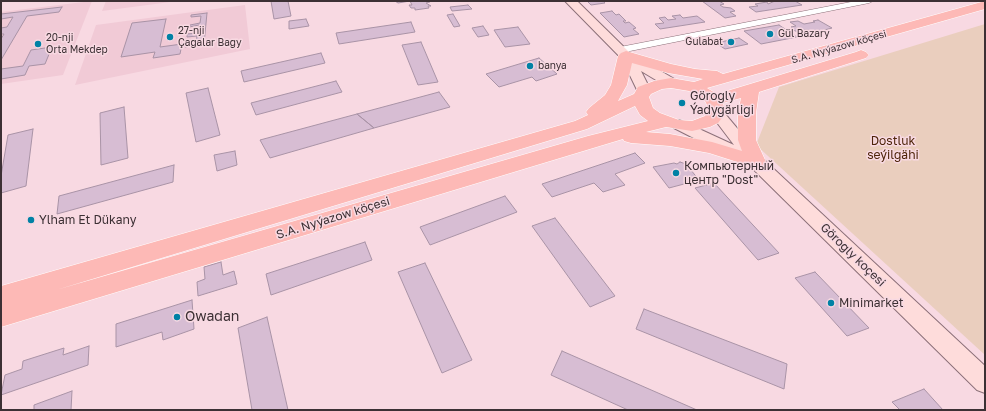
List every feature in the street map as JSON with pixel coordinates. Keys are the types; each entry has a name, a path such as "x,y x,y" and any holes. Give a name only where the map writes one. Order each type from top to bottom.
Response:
{"main road":[{"path":"571,1 623,53 671,83 694,87 704,92 715,106"},
{"name":"S.A. Nyýazow köçesi","path":"694,87 985,6"},
{"name":"S.A. Nyýazow köçesi","path":"1,296 588,132 672,124 692,126 704,123 712,119 715,106 750,89 985,17"},
{"path":"623,53 695,74 730,78"},
{"path":"623,53 643,94 642,104 646,111 654,117 672,124"},
{"path":"623,53 619,85 612,98 588,132 670,140 712,148 756,162"},
{"name":"S.A. Nyýazow köçesi","path":"1,316 588,132 656,85 671,83"},
{"path":"750,89 747,113 747,140 756,162"},
{"name":"Görogly koçesi","path":"715,106 756,162 985,382"},
{"name":"Görogly koçesi","path":"672,124 756,162"}],"street":[{"path":"623,53 852,2 869,1"}],"shaded area":[{"name":"20-nji Orta Mekdep","path":"92,1 63,75 1,84 1,12"},
{"path":"106,1 178,1 102,11"},
{"name":"27-nji Çagalar Bagy","path":"245,5 250,49 75,85 96,25"}],"green space":[{"name":"Dostluk seýilgähi","path":"985,24 985,355 756,145 779,87"}],"building":[{"path":"271,1 288,1 291,16 274,19"},
{"path":"395,1 410,1 398,3"},
{"path":"410,1 429,1 430,2 426,3 431,6 428,6 429,8 415,10 415,8 411,8 409,5 412,5"},
{"path":"587,1 603,1 605,3 591,5"},
{"path":"702,1 719,1 724,4 720,5 723,7 731,8 735,11 730,12 736,16 725,18"},
{"path":"775,1 795,1 802,5 756,12 749,7 758,6 755,4 767,2 768,4"},
{"path":"468,5 472,9 452,11 450,7"},
{"path":"62,7 59,12 27,16 1,60 1,39 4,34 1,34 1,28 7,27 13,17 1,19 1,14"},
{"path":"612,11 616,15 619,14 626,21 623,21 625,23 629,22 636,28 633,29 639,34 624,37 600,13"},
{"path":"207,13 204,44 185,47 186,43 196,42 197,36 187,37 187,34 198,33 199,25 189,27 190,25 200,23 201,16 191,17 191,15"},
{"path":"453,14 460,26 454,27 447,15"},
{"path":"680,15 683,18 697,16 705,22 660,29 655,24 664,23 659,18 665,17 668,20 676,19 672,16"},
{"path":"166,19 160,47 182,44 180,54 153,58 155,52 121,57 132,23"},
{"path":"306,19 309,26 289,29 289,21"},
{"name":"Gül Bazary","path":"818,20 832,28 817,32 806,30 798,32 793,30 791,27 796,26 790,22 798,21 804,24"},
{"path":"411,22 415,32 339,44 336,33"},
{"name":"Gül Bazary","path":"779,25 797,37 761,44 744,31"},
{"path":"483,26 489,35 478,37 472,28"},
{"path":"518,27 530,44 505,47 494,30"},
{"path":"739,38 748,44 725,49 716,43"},
{"path":"421,42 438,82 418,85 402,45"},
{"path":"52,47 45,64 29,66 25,75 1,79 1,69 23,66 31,50"},
{"path":"321,53 325,63 244,82 241,71"},
{"name":"banya","path":"539,58 557,74 536,81 532,77 499,87 486,74"},
{"path":"336,81 342,92 256,115 251,103"},
{"path":"208,88 220,135 196,142 186,93"},
{"path":"439,92 450,107 374,128 357,114"},
{"path":"124,107 128,158 101,165 100,113"},
{"path":"357,114 374,128 270,158 260,140"},
{"path":"33,129 26,186 1,193 1,176 8,135"},
{"path":"235,151 237,165 217,171 214,155"},
{"path":"635,153 645,163 615,174 625,185 603,192 594,183 552,197 542,184"},
{"name":"Компьютерный центр \"Dost\"","path":"680,162 686,164 699,180 669,188 653,167 674,163 677,164"},
{"path":"174,165 173,182 57,214 59,196"},
{"path":"714,183 779,253 758,260 695,188"},
{"path":"505,196 517,212 430,245 420,227"},
{"path":"555,218 615,296 590,307 532,226"},
{"path":"365,242 372,260 271,295 266,274"},
{"path":"221,262 223,275 234,271 237,284 198,296 197,282 205,279 204,267"},
{"path":"425,263 472,360 442,373 398,272"},
{"name":"Minimarket","path":"815,272 869,328 847,336 795,278"},
{"path":"192,300 194,329 163,340 162,332 116,347 116,324"},
{"path":"644,309 787,364 784,389 636,329"},
{"path":"267,317 288,410 252,410 238,328"},
{"path":"89,346 88,365 1,395 5,375 22,369 23,361 64,348 63,355"},
{"path":"562,351 697,410 628,410 551,375"},
{"path":"924,389 943,410 900,410 892,402"},
{"path":"72,391 71,410 34,410 34,405"}],"place":[{"name":"Gül Bazary","path":"770,34"},
{"name":"27-nji Çagalar Bagy","path":"170,37"},
{"name":"Gulabat","path":"731,42"},
{"name":"20-nji Orta Mekdep","path":"38,44"},
{"name":"banya","path":"530,66"},
{"name":"Görogly Ýadygärligi","path":"682,103"},
{"name":"Компьютерный центр \"Dost\"","path":"676,173"},
{"name":"Ylham Et Dükany","path":"31,220"},
{"name":"Minimarket","path":"831,303"},
{"name":"Owadan","path":"177,317"}]}
